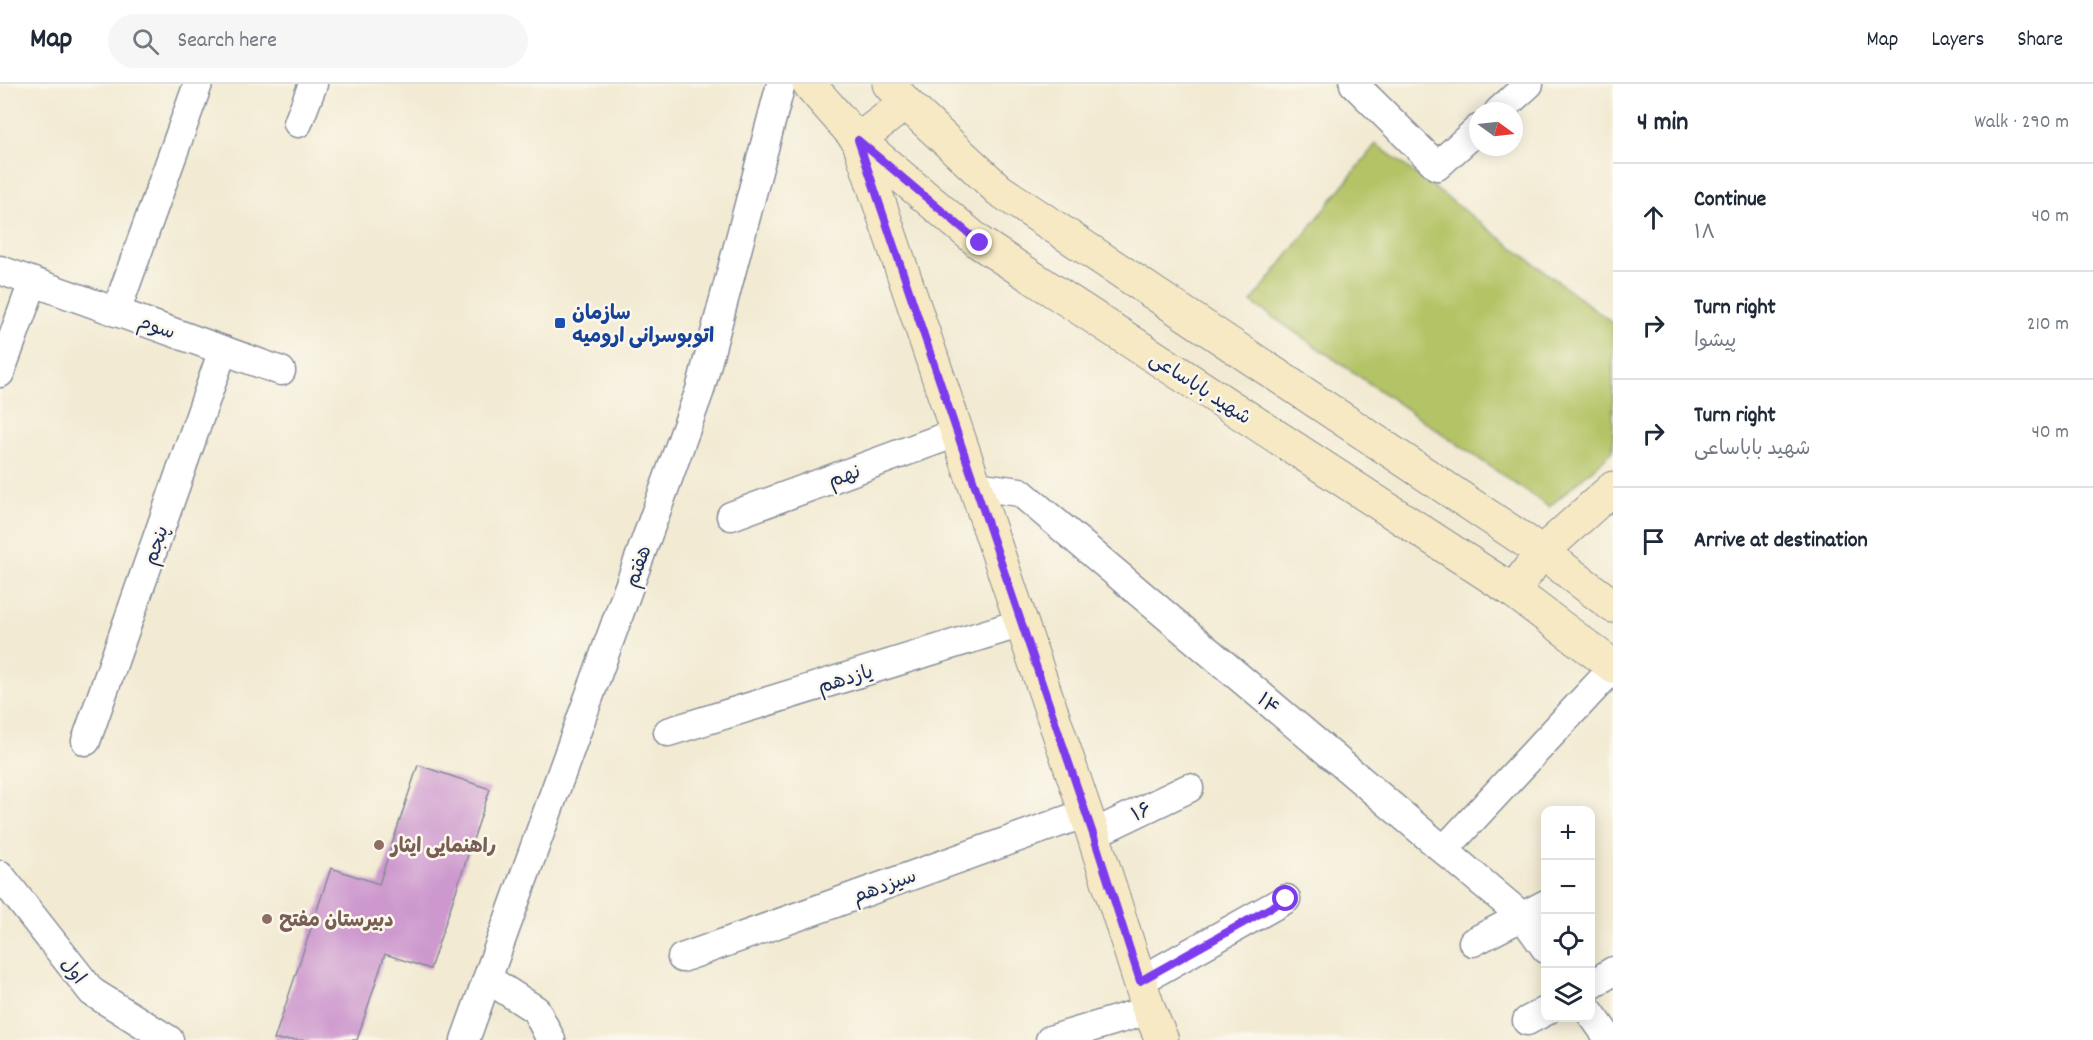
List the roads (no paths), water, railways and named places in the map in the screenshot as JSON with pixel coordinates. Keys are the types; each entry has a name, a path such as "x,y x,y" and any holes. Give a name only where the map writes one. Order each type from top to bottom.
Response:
{"main road":[{"name":"شهید باباساعی","path":"809,84 858,140 980,243 1513,591 1613,667"},
{"path":"1162,1040 1144,995 1090,824 858,140 897,94 999,190 1542,552 1613,606"},
{"path":"1513,591 1542,552 1613,488"}],"street":[{"path":"116,312 198,84"},
{"path":"298,123 312,84"},
{"name":"هفتم","path":"465,1040 489,979 700,390 781,84"},
{"path":"1354,84 1437,166 1469,137"},
{"path":"1509,102 1529,84"},
{"name":"سوم","path":"0,270 281,371"},
{"path":"0,373 33,282"},
{"name":"پنجم","path":"86,741 223,350"},
{"name":"نهم","path":"731,516 956,433"},
{"name":"۱۴","path":"975,486 1020,492 1444,850 1534,911 1541,935"},
{"name":"یازدهم","path":"668,732 1022,623"},
{"path":"1444,850 1613,667"},
{"name":"۱۶","path":"1090,824 1189,788"},
{"name":"سیزدهم","path":"682,958 1090,824"},
{"name":"اول","path":"0,875 92,992 169,1040"},
{"path":"1050,1040 1144,995 1286,899"},
{"path":"1473,942 1534,911"},
{"path":"1595,983 1613,972"},
{"path":"489,979 536,1010 551,1040"},
{"path":"1595,1019 1610,1040"}],"place":[{"name":"سازمان اتوبوسرانی ارومیه","path":"560,323"},
{"name":"راهنمایی ایثار","path":"379,845"},
{"name":"دبیرستان مفتح","path":"267,919"}]}
